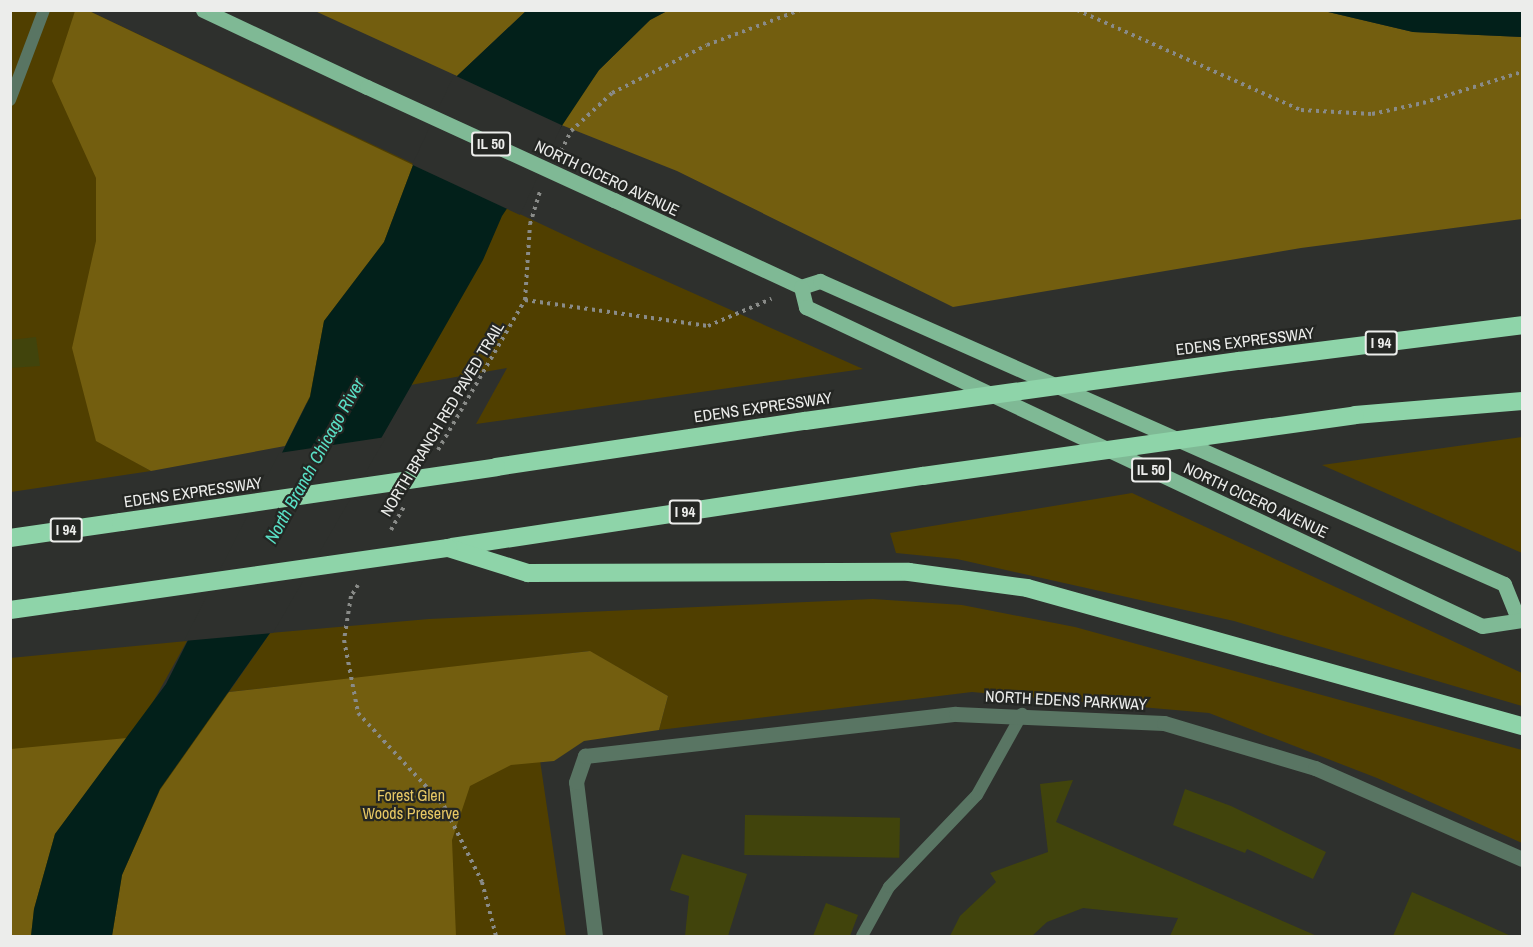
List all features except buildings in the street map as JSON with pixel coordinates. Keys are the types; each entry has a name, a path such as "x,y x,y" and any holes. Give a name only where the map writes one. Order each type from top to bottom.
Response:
{"highway":[{"name":"EDENS EXPRESSWAY","path":"10,538 805,421 1239,361 1522,325"},
{"name":"I 94","path":"10,610 1355,415 1522,401"},
{"path":"448,548 528,573 909,572 1027,588 1522,726"}],"main road":[{"name":"NORTH CICERO AVENUE","path":"203,10 801,287 820,281 1504,584 1520,619 1482,626 806,307 801,287"}],"street":[{"name":"NORTH EDENS PARKWAY","path":"595,936 576,782 585,756 956,714 1022,714 1164,723 1315,768 1522,859"}],"lane":[{"path":"10,100 44,10"},
{"path":"862,936 889,887 977,795 1022,714"}],"path":[{"path":"556,160 571,131 612,93 707,45 800,10"},
{"path":"1077,10 1301,110 1372,114 1423,103 1522,72"},
{"name":"NORTH BRANCH RED PAVED TRAIL","path":"434,456 525,300 532,207 542,188"},
{"path":"525,300 708,326 801,287"},
{"name":"NORTH BRANCH RED PAVED TRAIL","path":"387,536 411,496"},
{"path":"363,576 351,596 344,640 358,713 444,806 482,882 496,936"}],"green space":[{"path":"10,11 89,11 592,248 863,369 476,424 507,368 97,440 151,471 11,492"},
{"path":"75,11 89,11 413,165 384,242 324,321 310,396 285,446 151,471 96,441 72,348 96,241 96,178 52,81"},
{"path":"315,11 526,11 457,76"},
{"path":"667,11 1324,11 1413,32 1522,37 1522,219 1301,248 953,307 677,171 559,124 599,70 650,20"},
{"path":"1522,437 1522,553 1322,465 1429,450"},
{"path":"1132,493 1522,673 1522,706 1234,621 957,559 896,553 890,533"},
{"path":"873,599 962,605 1075,627 1522,750 1522,843 1377,778 1209,713 972,692 659,730 668,696 589,651 525,659 566,936 11,936 10,658 187,641 153,702 292,685 229,692 270,633 429,619"},
{"name":"Forest Glen Woods Preserve","path":"590,651 668,696 659,730 584,741 554,761 511,765 470,786 452,840 456,936 112,936 122,875 160,790 229,692"},
{"path":"127,738 55,834 34,909 31,936 11,936 11,749"}],"water":[{"name":"North Branch Chicago River","path":"526,11 667,11 650,20 599,70 502,216 483,260 270,633 160,789 122,875 112,936 31,936 34,909 55,834 166,684 310,397 324,321 384,242 413,165 457,76"},
{"path":"1324,11 1522,11 1522,37 1413,32"}],"pier":[{"path":"454,75 562,125 520,215 412,165"},
{"path":"386,437 273,633 184,641 279,453"}]}
